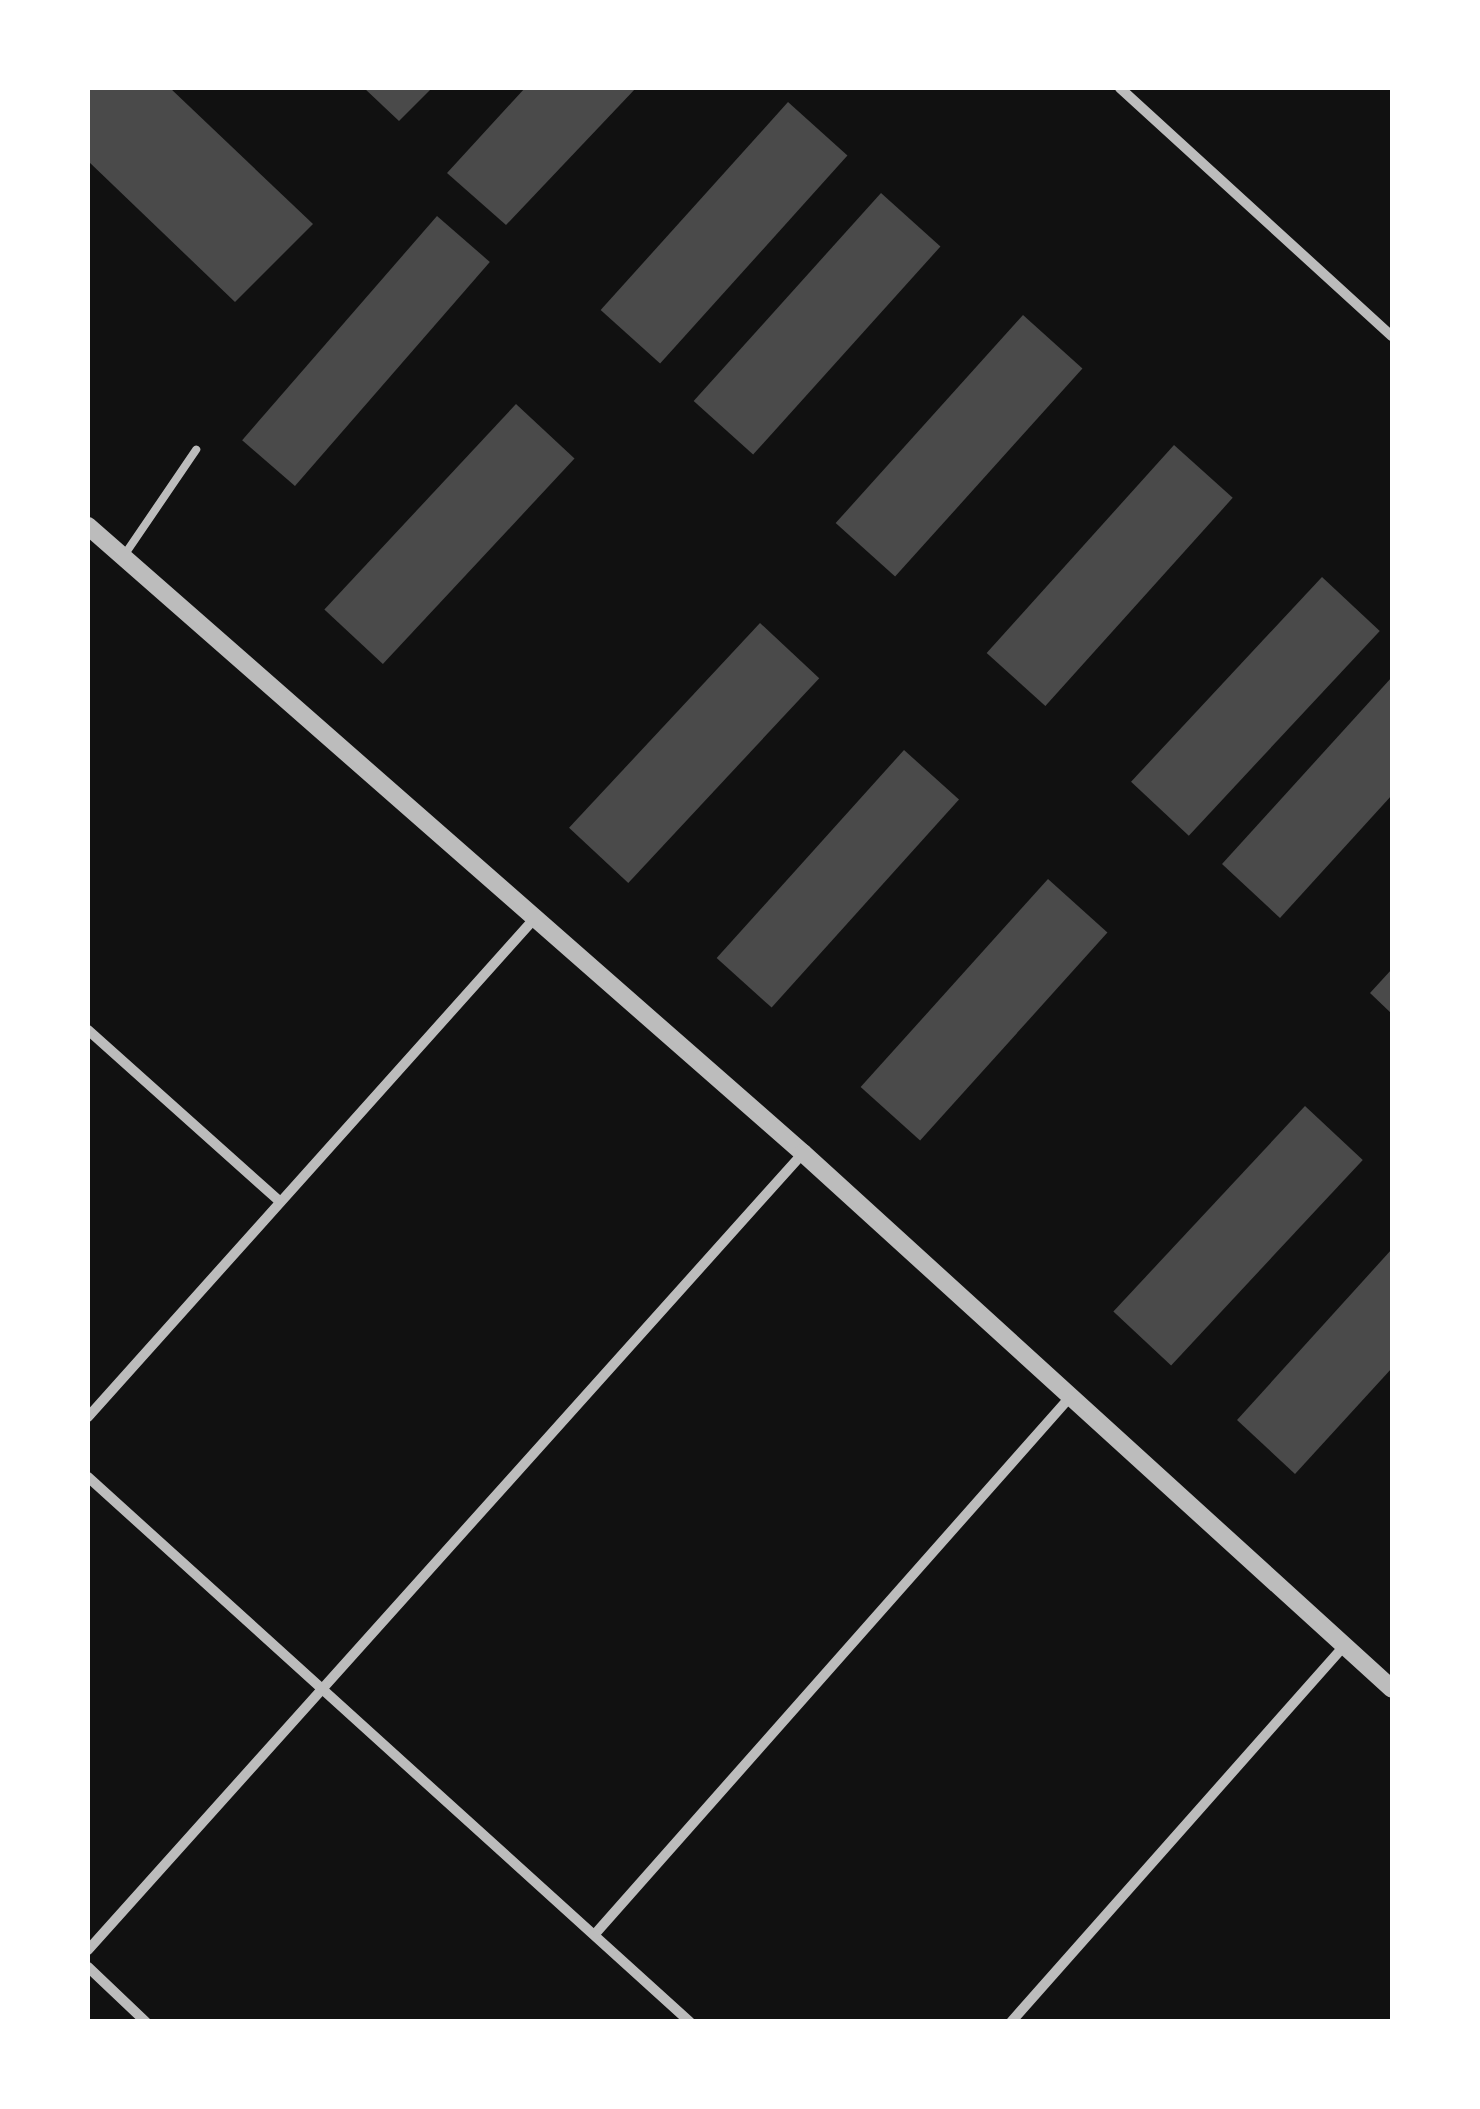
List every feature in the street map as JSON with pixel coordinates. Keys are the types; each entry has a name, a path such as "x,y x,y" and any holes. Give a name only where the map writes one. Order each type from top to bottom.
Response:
{"street":[{"path":"1120,88 1392,336"},
{"path":"88,526 803,1153 1392,1689"},
{"path":"88,1417 277,1199 534,918"},
{"path":"88,1030 277,1199"},
{"path":"88,1950 326,1692 803,1153"},
{"path":"595,1934 1072,1395"},
{"path":"88,1477 690,2022"},
{"path":"1010,2022 1344,1646"},
{"path":"88,1968 146,2022"}],"lane":[{"path":"123,557 196,450"}],"building":[{"path":"88,88 170,88 313,224 235,302 88,161"},
{"path":"364,88 432,88 399,121"},
{"path":"525,88 636,88 506,225 447,173"},
{"path":"788,102 847,156 660,364 601,310"},
{"path":"881,193 940,247 753,455 694,401"},
{"path":"437,216 490,262 295,486 242,440"},
{"path":"1023,315 1082,369 895,577 836,523"},
{"path":"516,404 575,459 383,664 324,610"},
{"path":"1174,445 1233,498 1045,706 987,653"},
{"path":"1322,577 1380,631 1189,836 1131,782"},
{"path":"760,623 819,678 628,883 569,828"},
{"path":"1392,677 1392,795 1280,918 1222,864"},
{"path":"904,750 959,800 772,1008 717,958"},
{"path":"1048,879 1107,933 920,1141 861,1087"},
{"path":"1392,969 1392,1014 1370,993"},
{"path":"1305,1106 1363,1160 1171,1365 1113,1312"},
{"path":"1392,1249 1392,1368 1295,1474 1237,1420"}]}
